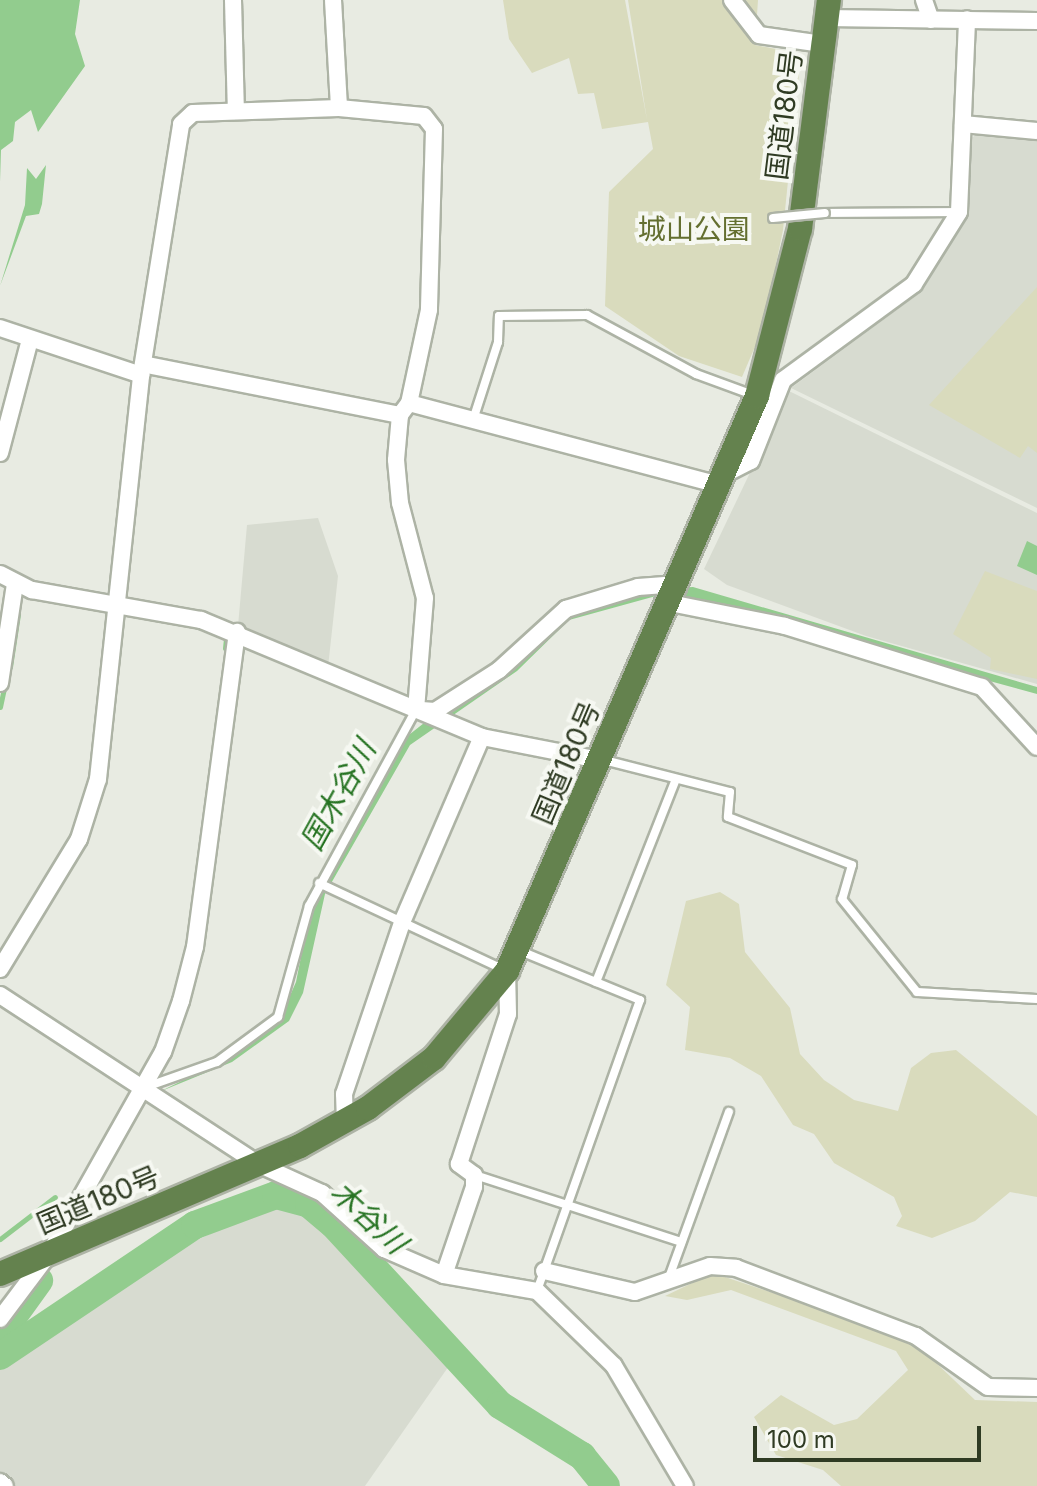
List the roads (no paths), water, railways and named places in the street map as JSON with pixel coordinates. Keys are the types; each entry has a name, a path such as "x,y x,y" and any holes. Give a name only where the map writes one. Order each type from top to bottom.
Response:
{"highway":[{"name":"国道180号","path":"0,1274 258,1164 345,1122 434,1058 512,960 757,396 800,229 828,9"}],"street":[{"path":"233,0 236,111"},
{"path":"333,0 339,108"},
{"path":"732,0 759,35 822,44"},
{"path":"924,0 931,20"},
{"path":"828,9 931,20 1037,21"},
{"path":"0,328 29,343 144,370 473,420 722,479 751,461 783,380 914,284 959,212 967,19"},
{"path":"0,969 79,839 98,779 144,370 181,124 193,113 339,108 424,116 434,129 429,310 405,409 400,503 425,598 416,710"},
{"path":"963,124 1037,131"},
{"path":"0,453 29,343"},
{"path":"0,574 15,584 116,602 237,632 482,737 599,760"},
{"path":"0,683 15,584"},
{"path":"416,710 435,711 499,670 566,609 638,587 674,593 982,687 1031,730 1037,747"},
{"path":"0,1319 49,1254 137,1088 163,1052 195,947 237,632"},
{"path":"345,1122 344,1094 403,920 482,737"},
{"path":"444,1275 474,1175 459,1164 508,1014 512,960"},
{"path":"0,995 137,1088 258,1164 322,1193 384,1249 444,1275 537,1291 614,1366 685,1486"},
{"path":"544,1271 596,1288 635,1292 710,1266 736,1268 916,1336 988,1387 1037,1388"},
{"path":"0,1482 5,1486"}],"lane":[{"path":"773,218 825,213 959,212"},
{"path":"473,420 498,342 499,316 587,315 696,374 757,396"},
{"path":"137,1088 217,1062 272,1025 289,998 319,883 416,710"},
{"path":"599,760 730,792 728,817 852,865 842,899 917,992 1037,999"},
{"path":"596,982 676,779"},
{"path":"319,883 403,920 512,960 596,982 640,1000 537,1291"},
{"path":"666,1283 729,1112"},
{"path":"474,1175 483,1172 568,1206 681,1242"}],"waterway":[{"path":"10,667 18,614"},
{"path":"225,648 226,638"},
{"path":"0,707 5,684"},
{"name":"木谷川","path":"0,1356 195,1225 276,1195 309,1204 333,1224 500,1405 582,1456 606,1486"},
{"path":"0,1239 55,1197"},
{"name":"国木谷川","path":"0,1335 39,1281"}],"park label":[{"name":"城山公園","path":"694,229"}]}
